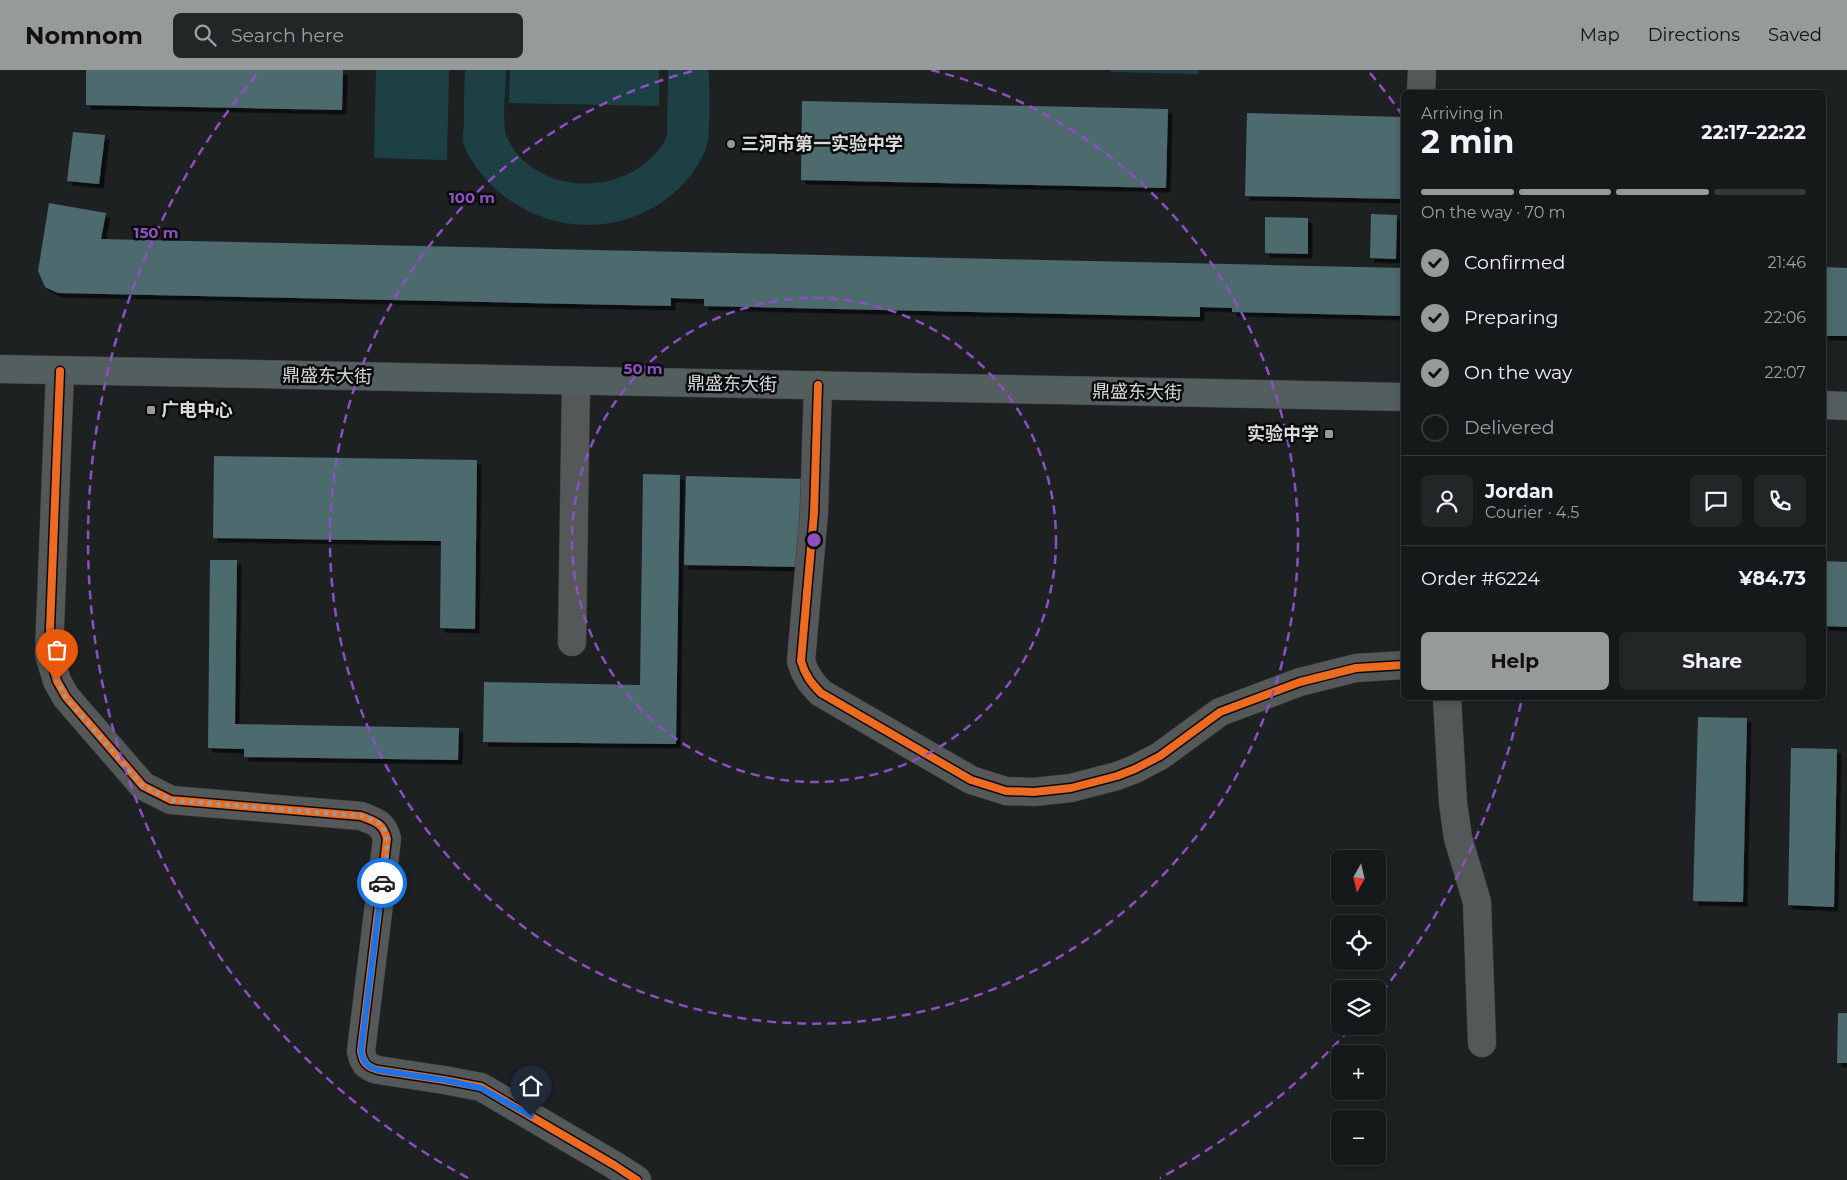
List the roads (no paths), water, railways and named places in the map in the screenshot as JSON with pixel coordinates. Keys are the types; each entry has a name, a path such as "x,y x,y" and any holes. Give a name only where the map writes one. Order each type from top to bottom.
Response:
{"main road":[{"name":"鼎盛东大街","path":"0,369 1401,397"},
{"path":"1826,405 1847,406"}],"street":[{"path":"1421,90 1422,70"},
{"path":"60,370 48,654 57,680 66,698 143,786 162,797 171,800 362,816 378,823 384,830 387,839 361,1051 363,1060 370,1067 378,1070 444,1080 481,1088 637,1180"},
{"path":"572,642 576,381"},
{"path":"818,385 814,513 802,661 807,678 821,693 971,780 1006,791 1034,792 1071,788 1117,776 1160,756 1220,712 1300,682 1356,668 1401,665"},
{"path":"1447,700 1454,812 1458,838 1477,902 1482,1042"}],"place":[{"name":"三河市第一实验中学","path":"731,144"},
{"name":"广电中心","path":"151,410"},
{"name":"实验中学","path":"1329,434"}]}
